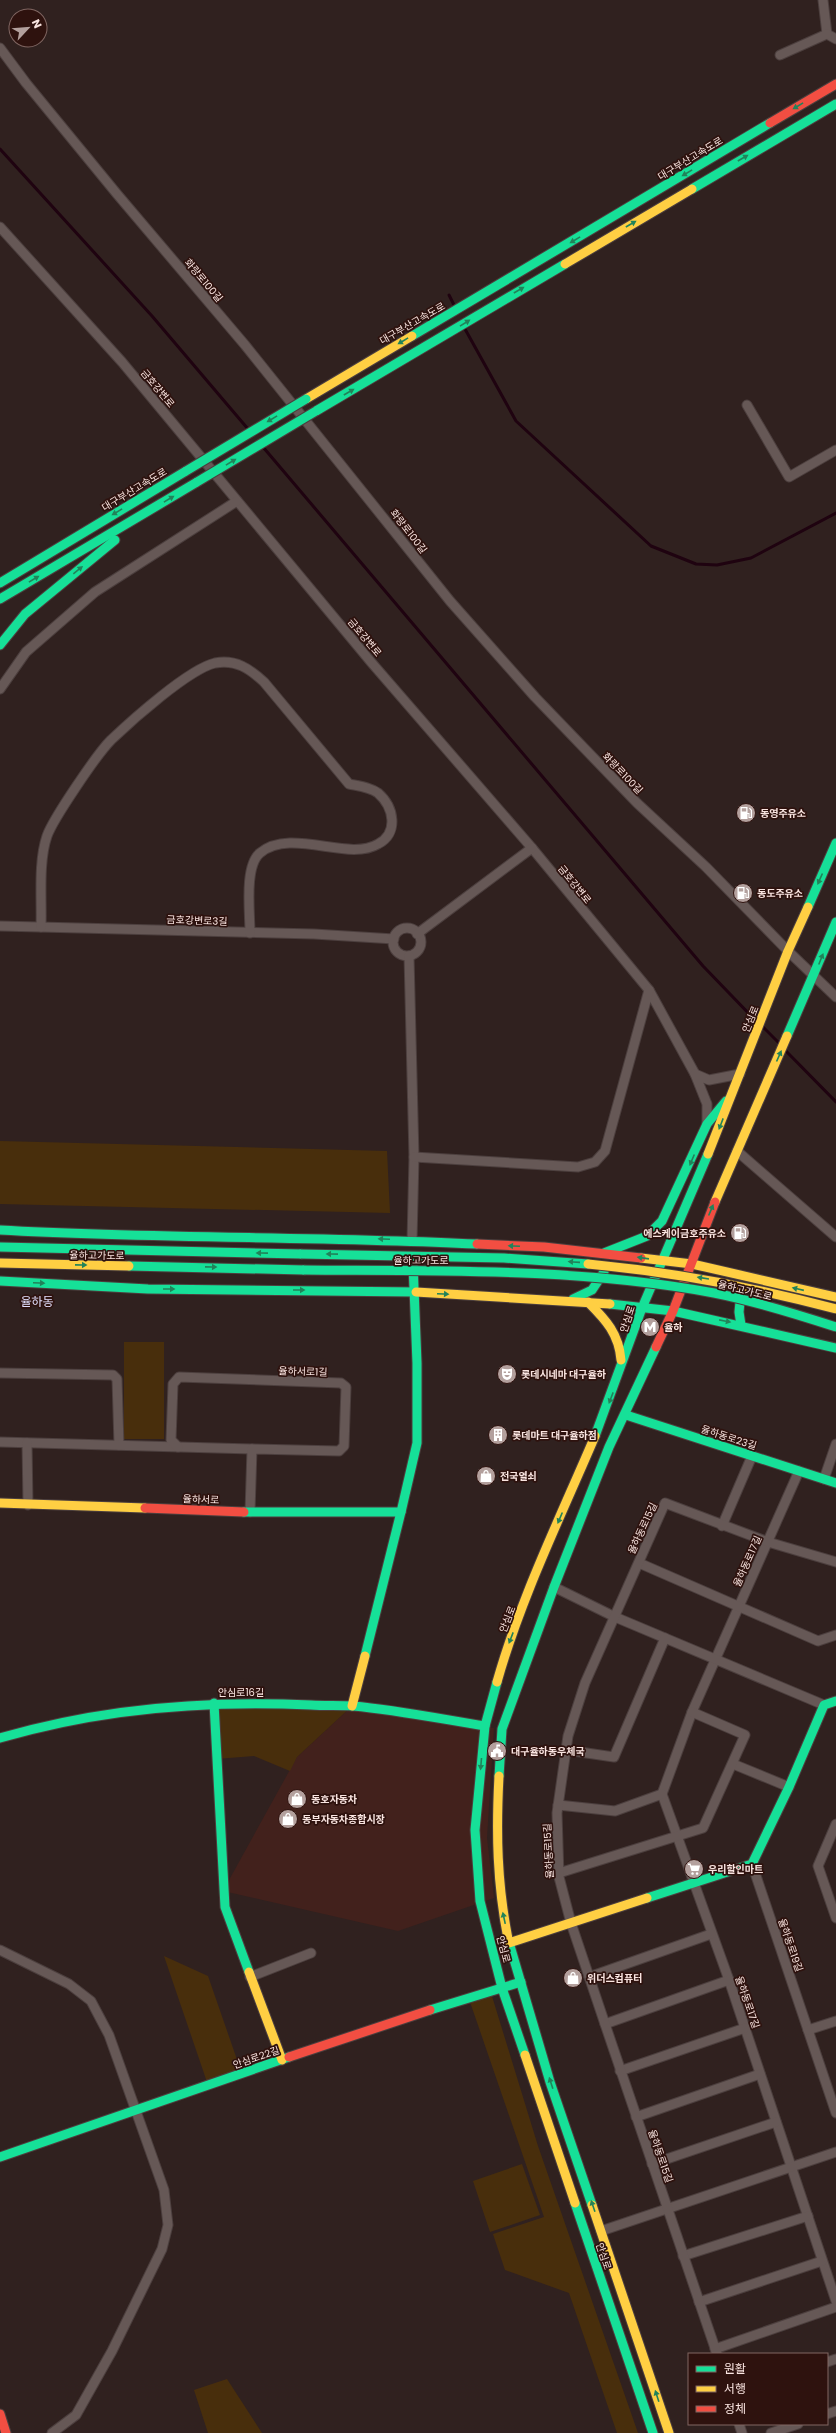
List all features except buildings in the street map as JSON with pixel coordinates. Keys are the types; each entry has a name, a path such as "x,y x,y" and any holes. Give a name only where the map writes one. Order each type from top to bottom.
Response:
{"main road":[{"name":"대구부산고속도로","path":"0,583 834,85"},
{"path":"0,599 835,104"},
{"path":"0,645 25,614 155,507"},
{"name":"안심로","path":"653,2433 502,1988 480,1901 475,1830 485,1726 506,1651 621,1372 642,1308 706,1160 788,951 836,843"},
{"name":"안심로","path":"669,2433 550,2082 509,1943 500,1898 496,1834 502,1729 554,1587 609,1448 626,1415 673,1311 692,1264 706,1223 806,995 836,922"},
{"path":"604,1253 647,1236 662,1221 707,1124 733,1092"},
{"path":"0,1230 104,1236 363,1238 544,1247 692,1264 836,1297"},
{"path":"352,1706 417,1444 415,1292 412,1241"},
{"name":"율하고가도로","path":"0,1247 491,1257 646,1268 748,1285 836,1309"},
{"path":"566,1301 588,1294 595,1288 604,1273 604,1253"},
{"name":"율하고가도로","path":"0,1263 304,1270 496,1272 582,1276 715,1294 836,1327"},
{"path":"741,1325 739,1294 742,1290 760,1280"},
{"path":"0,1281 148,1288 415,1292 588,1302 673,1311 741,1325 836,1348"},
{"path":"588,1302 610,1323 621,1343 621,1372"},
{"name":"율하동로23길","path":"626,1415 836,1483"},
{"name":"율하서로","path":"0,1503 250,1512 401,1512"},
{"path":"509,1943 752,1864 789,1788 824,1705 836,1701"},
{"name":"안심로16길","path":"0,1738 37,1726 92,1716 178,1705 247,1702 352,1706 485,1726"},
{"path":"214,1703 225,1907 282,2060"},
{"name":"안심로22길","path":"0,2156 382,2025 521,1982"},
{"path":"0,2414 6,2433"}],"street":[{"path":"823,0 827,34"},
{"path":"827,34 836,39"},
{"path":"780,55 827,34"},
{"name":"화랑로100길","path":"0,48 103,176 245,345 450,602 535,697 632,798 706,867 788,951 836,997"},
{"name":"금호강변로","path":"0,227 122,362 371,662 532,848 649,990 695,1074 707,1104 707,1124"},
{"path":"747,405 789,477 836,450"},
{"path":"0,689 26,652 95,592 237,501"},
{"path":"41,927 43,852 47,836 53,823 102,751 110,741 185,678 200,669 216,663 234,663 249,669 264,682 349,784 365,786 377,792 386,801 392,811 393,824 389,835 380,844 367,850 295,844 274,845 260,853 253,862 250,873 250,933"},
{"path":"418,934 532,848"},
{"name":"금호강변로3길","path":"0,926 250,933 394,939"},
{"path":"409,956 396,951 394,939 398,932 406,929 418,934"},
{"path":"409,956 420,947 418,934"},
{"path":"409,956 414,1157 412,1241"},
{"path":"414,1157 578,1168 595,1162 605,1151 649,990"},
{"path":"695,1074 709,1080 740,1074"},
{"path":"737,1151 836,1237"},
{"path":"0,1373 112,1375 117,1379 119,1445"},
{"name":"율하서로1길","path":"0,1442 119,1445 178,1447 252,1449 338,1451 344,1446 346,1387 341,1383 179,1377 174,1384 171,1440 178,1447"},
{"path":"27,1443 28,1505"},
{"path":"824,1479 836,1444"},
{"path":"250,1512 252,1449"},
{"path":"752,1456 722,1526 768,1542 836,1562"},
{"name":"율하동로17길","path":"799,1471 692,1712 662,1794 729,1980 835,2298"},
{"name":"율하동로15길","path":"716,2351 604,2024 572,1923 559,1873 558,1805 568,1736 585,1684 665,1503 722,1526"},
{"path":"638,1563 818,1641 836,1635"},
{"path":"554,1587 665,1638 824,1705"},
{"path":"566,1750 614,1757 665,1638"},
{"path":"559,1873 703,1828 733,1764 744,1735 692,1712"},
{"path":"733,1764 789,1788"},
{"path":"558,1805 614,1810 662,1794"},
{"path":"836,1824 818,1866 836,1918"},
{"name":"율하동로19길","path":"752,1864 836,2113"},
{"path":"589,1977 712,1934"},
{"path":"0,1950 69,1984 91,2001 109,2034 164,2190 168,2225 162,2249 112,2351 76,2415 52,2433"},
{"path":"250,1977 311,1953"},
{"path":"604,2024 729,1980"},
{"path":"808,2030 836,2021"},
{"path":"620,2071 745,2028"},
{"path":"636,2117 760,2074"},
{"path":"652,2164 776,2122"},
{"path":"601,2231 836,2152"},
{"path":"683,2256 808,2216"},
{"path":"699,2302 822,2261"},
{"path":"716,2351 836,2307"},
{"path":"771,2433 795,2425"}],"shaded area":[{"path":"0,1141 387,1151 390,1213 0,1204"},
{"path":"124,1342 164,1342 164,1439 124,1439"},
{"path":"214,1703 352,1706 297,1757 290,1771 254,1756 216,1759"},
{"path":"352,1706 494,1728 487,1838 494,1898 398,1931 223,1891 297,1757"},
{"path":"164,1956 208,1976 242,2074 208,2085"},
{"path":"491,1993 538,2146 638,2433 617,2433 569,2293 505,2270 493,2234 544,2217 469,1999"},
{"path":"522,2164 540,2215 490,2232 473,2181"},
{"path":"227,2379 262,2433 208,2433 194,2390"}],"waterway":[{"path":"0,149 152,316 248,429"},
{"path":"449,295 454,305"},
{"path":"465,329 516,421 651,546 696,564 717,565 751,558 836,513"},
{"path":"263,447 703,966 756,1021"},
{"path":"762,1026 779,1043"},
{"path":"784,1049 836,1102"}],"traffic: fast":[{"path":"692,189 836,104"},
{"path":"412,336 770,123"},
{"path":"316,411 565,264"},
{"path":"186,471 306,399"},
{"path":"197,482 316,411"},
{"path":"0,583 186,471"},
{"path":"0,599 197,482"},
{"path":"0,645 25,614 115,540"},
{"path":"808,907 836,843"},
{"path":"787,1036 836,922"},
{"path":"604,1253 647,1236 662,1221 707,1124 726,1101"},
{"path":"595,1436 642,1308 708,1154"},
{"path":"0,1230 119,1235 417,1241 477,1244"},
{"path":"0,1247 301,1254"},
{"path":"301,1254 504,1258 588,1264"},
{"path":"401,1512 417,1443 417,1363 413,1263"},
{"path":"129,1266 304,1270"},
{"path":"304,1270 509,1272 612,1279 663,1285 729,1296 775,1308 836,1327"},
{"path":"573,1299 592,1290 604,1272"},
{"path":"0,1281 148,1289 416,1292"},
{"path":"741,1292 739,1312 741,1325"},
{"path":"610,1304 673,1311 836,1348"},
{"path":"499,1776 502,1729 554,1587 609,1447 656,1347"},
{"path":"626,1415 836,1483"},
{"path":"244,1512 401,1512 365,1656"},
{"path":"497,1682 485,1726 475,1830 480,1901 502,1988 525,2055"},
{"path":"647,1898 752,1864 789,1787 824,1705 836,1701"},
{"path":"214,1703 225,1907 249,1972"},
{"path":"0,1738 77,1719 115,1713 154,1708 232,1704 353,1706 402,1712 485,1726"},
{"path":"508,1939 550,2082 592,2205"},
{"path":"430,2010 521,1982"},
{"path":"0,2157 289,2057"},
{"path":"575,2203 653,2433"}],"traffic: slow":[{"path":"565,264 692,189"},
{"path":"306,399 412,336"},
{"path":"708,1154 788,951 808,907"},
{"path":"715,1202 787,1036"},
{"path":"641,1258 692,1264 836,1297"},
{"path":"0,1263 129,1266"},
{"path":"588,1264 651,1271 713,1281 836,1309"},
{"path":"416,1292 610,1304"},
{"path":"588,1302 606,1321 618,1342 621,1360"},
{"path":"497,1682 530,1588 595,1436"},
{"path":"0,1503 145,1508"},
{"path":"352,1706 365,1656"},
{"path":"499,1776 498,1858 504,1918 508,1939"},
{"path":"509,1943 647,1898"},
{"path":"249,1972 282,2060"},
{"path":"525,2055 575,2203"},
{"path":"592,2205 669,2433"}],"traffic: jam":[{"path":"770,123 836,84"},
{"path":"656,1347 673,1311 715,1202"},
{"path":"477,1244 544,1247 641,1258"},
{"path":"145,1508 244,1512"},
{"path":"289,2057 430,2010"},
{"path":"0,2414 6,2433"}],"place":[{"name":"동영주유소","path":"746,813"},
{"name":"동도주유소","path":"743,893"},
{"name":"에스케이금호주유소","path":"740,1233"},
{"name":"율하","path":"650,1327"},
{"name":"롯데시네마 대구율하","path":"507,1374"},
{"name":"롯데마트 대구율하점","path":"498,1435"},
{"name":"전국열쇠","path":"486,1476"},
{"name":"대구율하동우체국","path":"497,1751"},
{"name":"동호자동차","path":"297,1799"},
{"name":"동부자동차종합시장","path":"288,1819"},
{"name":"우리할인마트","path":"694,1869"},
{"name":"위더스컴퓨터","path":"573,1978"}],"district":[{"name":"율하동","path":"37,1302"}]}
